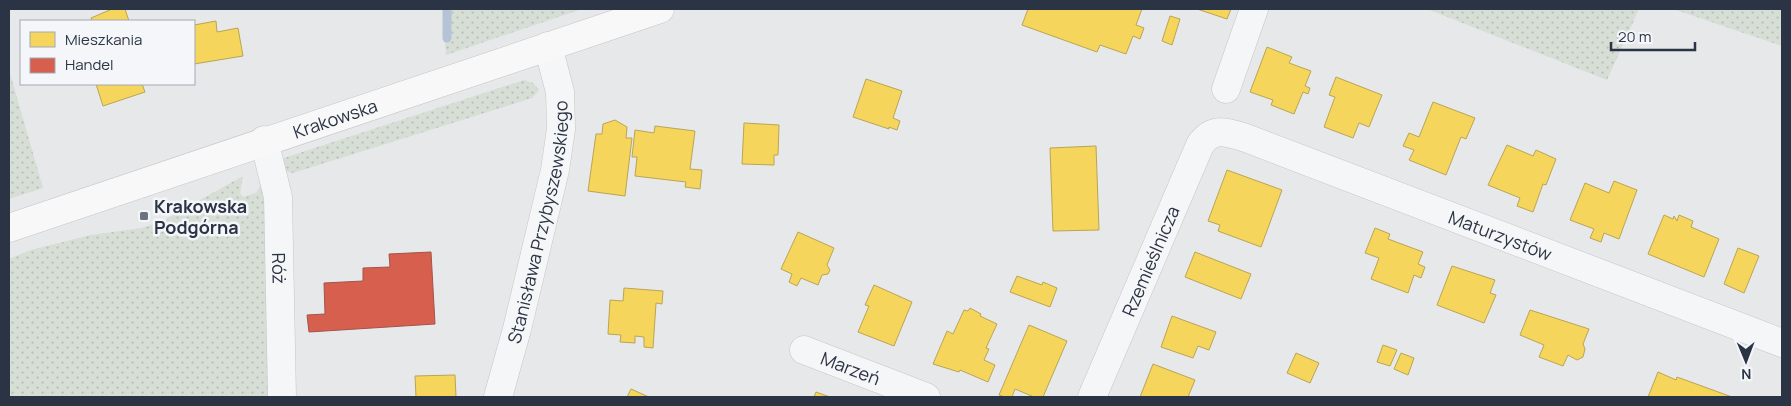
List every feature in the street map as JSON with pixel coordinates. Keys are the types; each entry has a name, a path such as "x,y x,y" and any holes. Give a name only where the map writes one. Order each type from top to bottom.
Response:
{"main road":[{"name":"Krakowska","path":"9,228 264,140 660,9"}],"street":[{"path":"1226,88 1254,9"},
{"name":"Stanisława Przybyszewskiego","path":"498,397 517,329 556,170 560,138 560,92 548,46"},
{"name":"Maturzystów","path":"1216,132 1229,133 1246,138 1782,343"},
{"name":"Rzemieślnicza","path":"1092,397 1200,145 1207,135 1216,132"},
{"name":"Róż","path":"264,140 278,197 282,397"},
{"name":"Marzeń","path":"804,350 926,397"}],"shaded area":[{"path":"443,9 582,9 446,55"},
{"path":"1427,9 1639,9 1607,80"},
{"path":"1673,9 1782,9 1782,46"},
{"path":"9,70 43,188 9,199"},
{"path":"524,80 533,83 539,90 532,98 293,173 284,171 284,158"},
{"path":"243,176 240,193 243,197 256,193 262,183 264,188 275,397 9,397 9,259 31,250 91,235 142,228 163,221"}],"building: Mieszkania":[{"path":"112,9 125,9 129,20 92,20 91,18"},
{"path":"1028,9 1142,9 1136,25 1144,28 1140,39 1133,36 1126,54 1100,45 1097,52 1022,25"},
{"path":"1197,9 1231,9 1227,19"},
{"path":"1170,16 1180,19 1172,45 1162,41"},
{"path":"216,21 217,32 238,28 243,56 195,64 195,25"},
{"path":"1267,47 1292,57 1289,63 1311,71 1305,86 1310,88 1308,94 1303,92 1294,114 1271,105 1273,100 1250,92"},
{"path":"1336,77 1382,95 1369,127 1359,123 1353,138 1324,127 1335,97 1329,95"},
{"path":"866,79 902,91 893,118 900,121 897,130 853,117"},
{"path":"96,85 142,85 145,92 103,106"},
{"path":"1433,102 1475,118 1466,139 1461,137 1446,175 1409,160 1414,150 1403,146 1409,133 1419,137"},
{"path":"615,120 627,127 626,138 632,138 625,196 588,191 596,134 602,134 603,124"},
{"path":"744,123 779,125 778,155 774,155 774,165 742,164"},
{"path":"655,126 695,131 690,169 702,170 700,189 685,187 686,182 635,176 637,157 632,157 635,130 654,133"},
{"path":"1507,145 1533,156 1536,150 1556,159 1546,185 1543,184 1533,212 1517,206 1520,198 1488,185"},
{"path":"1096,146 1099,230 1053,231 1050,148"},
{"path":"1227,170 1282,190 1261,247 1218,231 1220,225 1208,221"},
{"path":"1614,181 1637,190 1619,239 1604,233 1601,242 1590,238 1594,229 1570,220 1585,183 1609,193"},
{"path":"1664,215 1673,219 1674,216 1677,221 1679,215 1693,221 1691,227 1719,239 1704,277 1648,254"},
{"path":"1375,228 1390,234 1388,239 1423,252 1418,264 1425,267 1421,278 1414,275 1408,293 1371,279 1379,258 1365,253"},
{"path":"798,232 834,248 827,265 830,270 828,274 822,275 818,285 801,278 797,286 789,282 792,274 781,269"},
{"path":"1738,248 1759,256 1744,293 1724,284"},
{"path":"1195,252 1251,274 1241,299 1185,277"},
{"path":"1452,266 1495,280 1490,293 1496,295 1484,323 1437,305"},
{"path":"1017,276 1042,285 1043,282 1057,288 1050,307 1010,292"},
{"path":"874,285 912,302 894,346 858,332 869,306 865,305"},
{"path":"624,288 663,291 662,304 656,303 653,348 644,347 644,337 635,336 635,343 620,342 621,335 608,334 610,300 623,301"},
{"path":"970,308 981,314 980,316 997,324 986,348 989,349 984,360 995,365 988,382 960,370 959,372 933,364 947,331 953,334 964,310 968,311"},
{"path":"1530,310 1589,329 1583,344 1585,349 1583,357 1577,360 1568,355 1563,366 1539,357 1544,345 1520,335"},
{"path":"1172,316 1216,332 1209,350 1198,346 1193,358 1161,347"},
{"path":"1029,325 1067,341 1043,397 1034,397 1015,389 1012,397 999,395"},
{"path":"1383,345 1397,350 1390,366 1377,362"},
{"path":"1296,353 1319,363 1310,383 1287,373"},
{"path":"1401,353 1414,358 1408,375 1394,369"},
{"path":"1153,364 1195,380 1188,397 1140,397"},
{"path":"1658,372 1676,380 1677,377 1732,397 1648,397"},
{"path":"455,375 456,397 416,397 415,376"},
{"path":"631,389 649,397 627,397"},
{"path":"816,392 830,397 814,397"}],"building: Handel":[{"path":"431,252 435,324 309,332 307,315 325,314 324,283 363,281 363,268 390,267 389,254"}],"waterway":[{"path":"447,9 447,38"}],"place":[{"name":"Krakowska Podgórna","path":"144,216"}]}
